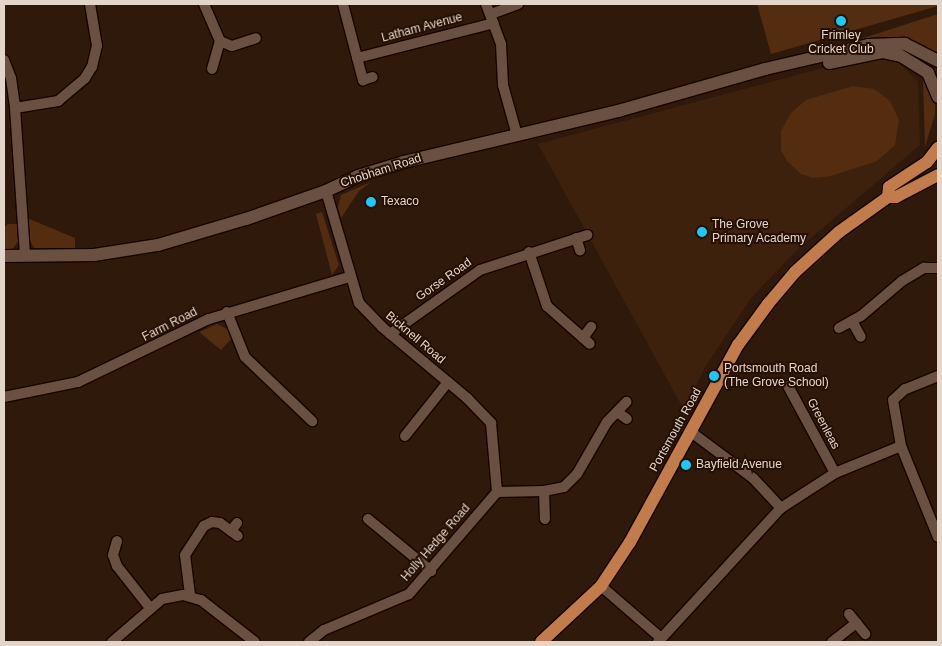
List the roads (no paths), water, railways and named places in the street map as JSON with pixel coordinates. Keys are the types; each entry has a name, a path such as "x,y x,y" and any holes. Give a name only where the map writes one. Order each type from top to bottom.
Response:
{"main road":[{"name":"Chobham Road","path":"4,256 94,255 150,247 326,191 380,169 885,42 918,48 938,61"},
{"name":"Chobham Road","path":"759,73 767,77 864,55 892,53 924,68 938,97"},
{"path":"938,148 927,162 889,187 888,197 896,197 938,175"},
{"name":"Portsmouth Road","path":"541,642 601,586 630,542 738,345 768,304 795,272 839,232 888,197"}],"street":[{"path":"16,108 58,101 85,78 92,67 97,46 90,4"},
{"path":"204,4 220,41 212,69"},
{"path":"343,4 363,80 373,77"},
{"name":"Latham Avenue","path":"357,58 518,4"},
{"path":"490,13 502,50 503,85 517,135"},
{"path":"220,41 232,46 256,38"},
{"path":"4,60 12,78 16,108 25,256"},
{"name":"Bicknell Road","path":"326,191 349,277 359,303 390,334 448,382 491,423 497,492"},
{"name":"Gorse Road","path":"390,334 480,270 529,252 587,235"},
{"path":"576,238 580,250"},
{"path":"529,252 547,306 586,341 591,327"},
{"path":"839,328 852,321 902,281 924,268 938,268"},
{"name":"Farm Road","path":"4,397 78,382 227,312 349,277"},
{"path":"227,312 245,357 312,421"},
{"path":"852,321 861,337"},
{"path":"938,376 905,389 893,400 901,446 938,537"},
{"path":"405,436 448,382"},
{"name":"Greenleas","path":"788,387 835,473"},
{"path":"497,492 544,491 564,487 574,479 607,422 626,402"},
{"path":"617,412 627,419"},
{"path":"690,432 753,478 781,508"},
{"path":"601,586 659,640 781,508 835,473 901,446"},
{"path":"544,491 545,519"},
{"name":"Holly Hedge Road","path":"309,642 324,630 409,594 431,571 497,492"},
{"path":"374,520 431,571"},
{"path":"190,595 187,550 204,526 212,522 236,530"},
{"path":"117,541 113,555 117,566 150,608"},
{"path":"112,642 150,608 166,597 190,595 201,600 255,642"},
{"path":"849,614 865,634"},
{"path":"832,642 856,624"}],"place":[{"name":"Frimley Cricket Club","path":"841,21"},
{"name":"Texaco","path":"371,202"},
{"name":"The Grove Primary Academy","path":"702,232"},
{"name":"Portsmouth Road (The Grove School)","path":"714,376"},
{"name":"Bayfield Avenue","path":"686,465"}]}
